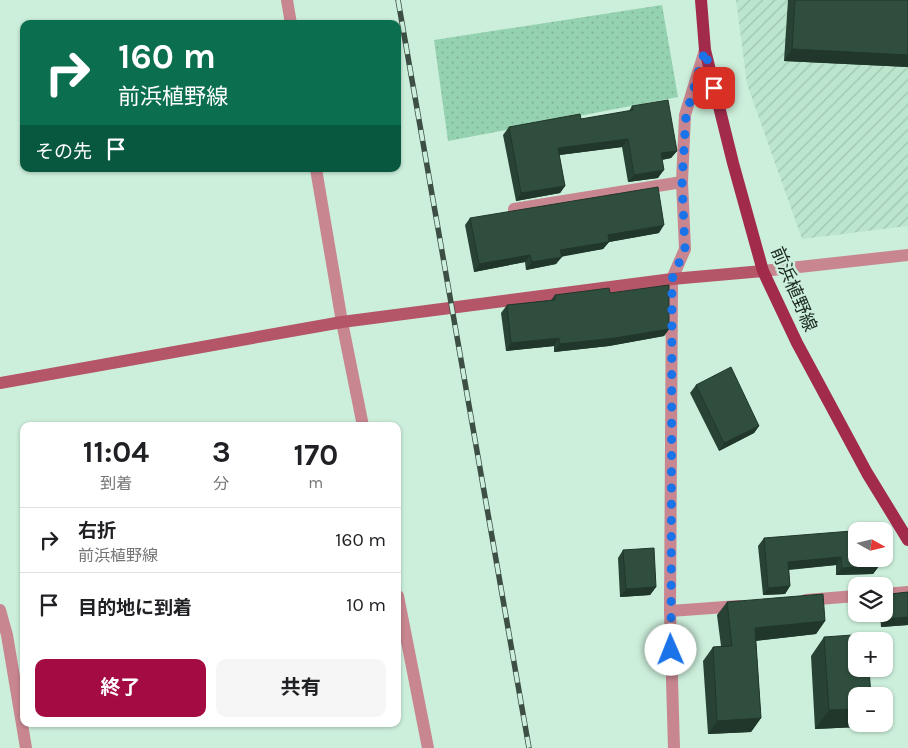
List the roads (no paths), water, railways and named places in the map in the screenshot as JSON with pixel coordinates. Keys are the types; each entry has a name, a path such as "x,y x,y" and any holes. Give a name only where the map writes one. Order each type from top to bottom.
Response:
{"main road":[{"name":"前浜植野線","path":"701,0 705,50 733,163 763,271 797,343 867,473 908,540"}],"street":[{"path":"287,0 290,20"},
{"path":"674,748 670,611 672,279 685,249 682,182 686,115 705,50"},
{"path":"317,172 342,322 362,422"},
{"path":"514,209 682,182"},
{"path":"0,383 342,322 672,279 763,271 908,254"},
{"path":"893,593 908,592"},
{"path":"798,601 848,597"},
{"path":"670,611 748,605"},
{"path":"0,610 7,635 20,712"},
{"path":"401,611 428,748"},
{"path":"22,727 26,748"}],"railway":[{"path":"398,0 529,748"}]}
